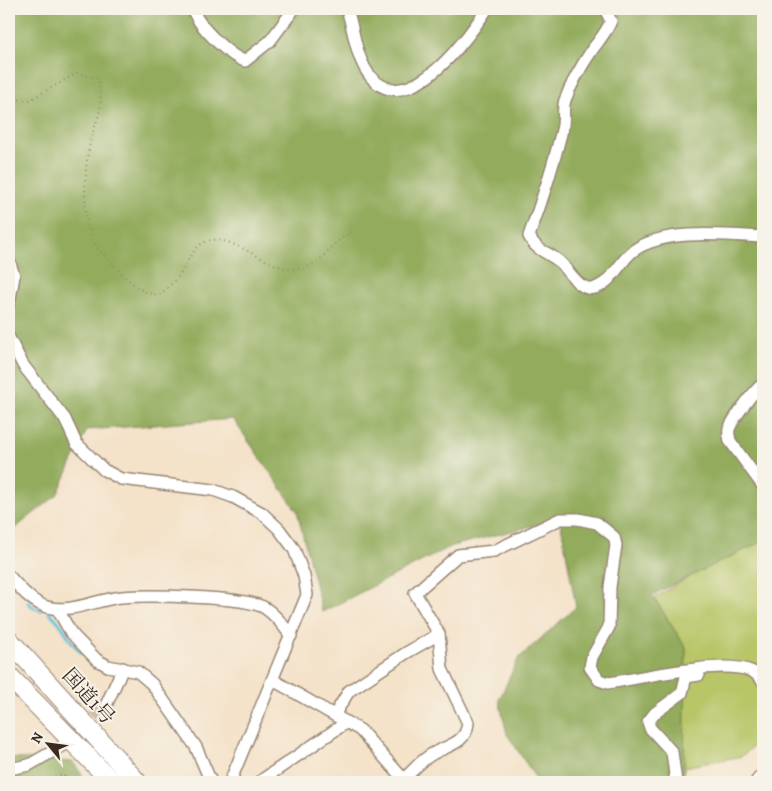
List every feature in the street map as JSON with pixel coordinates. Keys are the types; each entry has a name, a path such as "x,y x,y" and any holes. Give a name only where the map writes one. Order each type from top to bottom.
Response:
{"highway":[{"name":"国道1号","path":"9,640 137,782"},
{"name":"国道1号","path":"9,676 112,782"}],"street":[{"path":"193,9 200,25 236,58 245,61 270,41 294,9"},
{"path":"347,9 363,64 370,76 378,84 393,89 410,86 446,62 465,41 487,9"},
{"path":"605,9 611,21 607,33 593,48 564,102 565,120 560,140 529,236 534,247 560,262 576,280 587,287 595,288 608,279 633,251 650,242 707,234 763,237"},
{"path":"9,260 14,276 9,304"},
{"path":"9,338 23,365 65,419 76,443 104,470 121,479 213,490 233,497 262,513 279,529 294,549 304,576 307,596 230,782"},
{"path":"763,384 729,427 728,434 730,441 763,486"},
{"path":"407,782 409,774 423,760 433,753 454,744 467,731 468,723 442,669 438,634 415,593 458,555 494,551 560,519 578,519 597,523 614,537 616,545 610,587 609,627 592,657 590,667 599,680 608,683 674,672 725,668 753,671 763,681"},
{"path":"9,576 44,607 58,610 121,597 185,597 250,602 265,608 280,620 291,636"},
{"path":"58,610 70,632 97,660 108,666 138,672 152,684 196,747 211,782"},
{"path":"335,714 349,691 438,634"},
{"path":"107,703 122,668"},
{"path":"676,782 672,752 650,728 648,722 655,712 682,693 686,677 725,668"},
{"path":"273,680 360,730 407,782"},
{"path":"259,782 347,722"},
{"path":"11,769 29,765 64,745"},
{"path":"756,782 763,773"}],"path":[{"path":"9,99 30,100 76,73 98,80 102,100 91,139 85,176 87,212 94,244 136,288 159,295 176,279 200,245 208,241 222,238 278,267 298,269 311,267 342,236 352,232"},
{"path":"11,769 28,779 36,780 63,775 71,782"}],"green space":[{"path":"9,9 763,9 763,541 652,595 686,648 684,775 616,777 602,782 547,782 537,780 507,734 499,700 518,659 576,607 560,519 452,546 322,612 297,511 233,419 87,430 57,495 9,533"},
{"path":"763,541 763,738 742,756 679,768 686,648 654,598 734,551"},
{"path":"9,758 73,762 87,782 9,782"}],"waterway":[{"path":"28,602 34,608 41,610"},
{"path":"49,613 59,622 74,646 85,655"}],"tunnel":[{"path":"82,728 107,703"}]}
